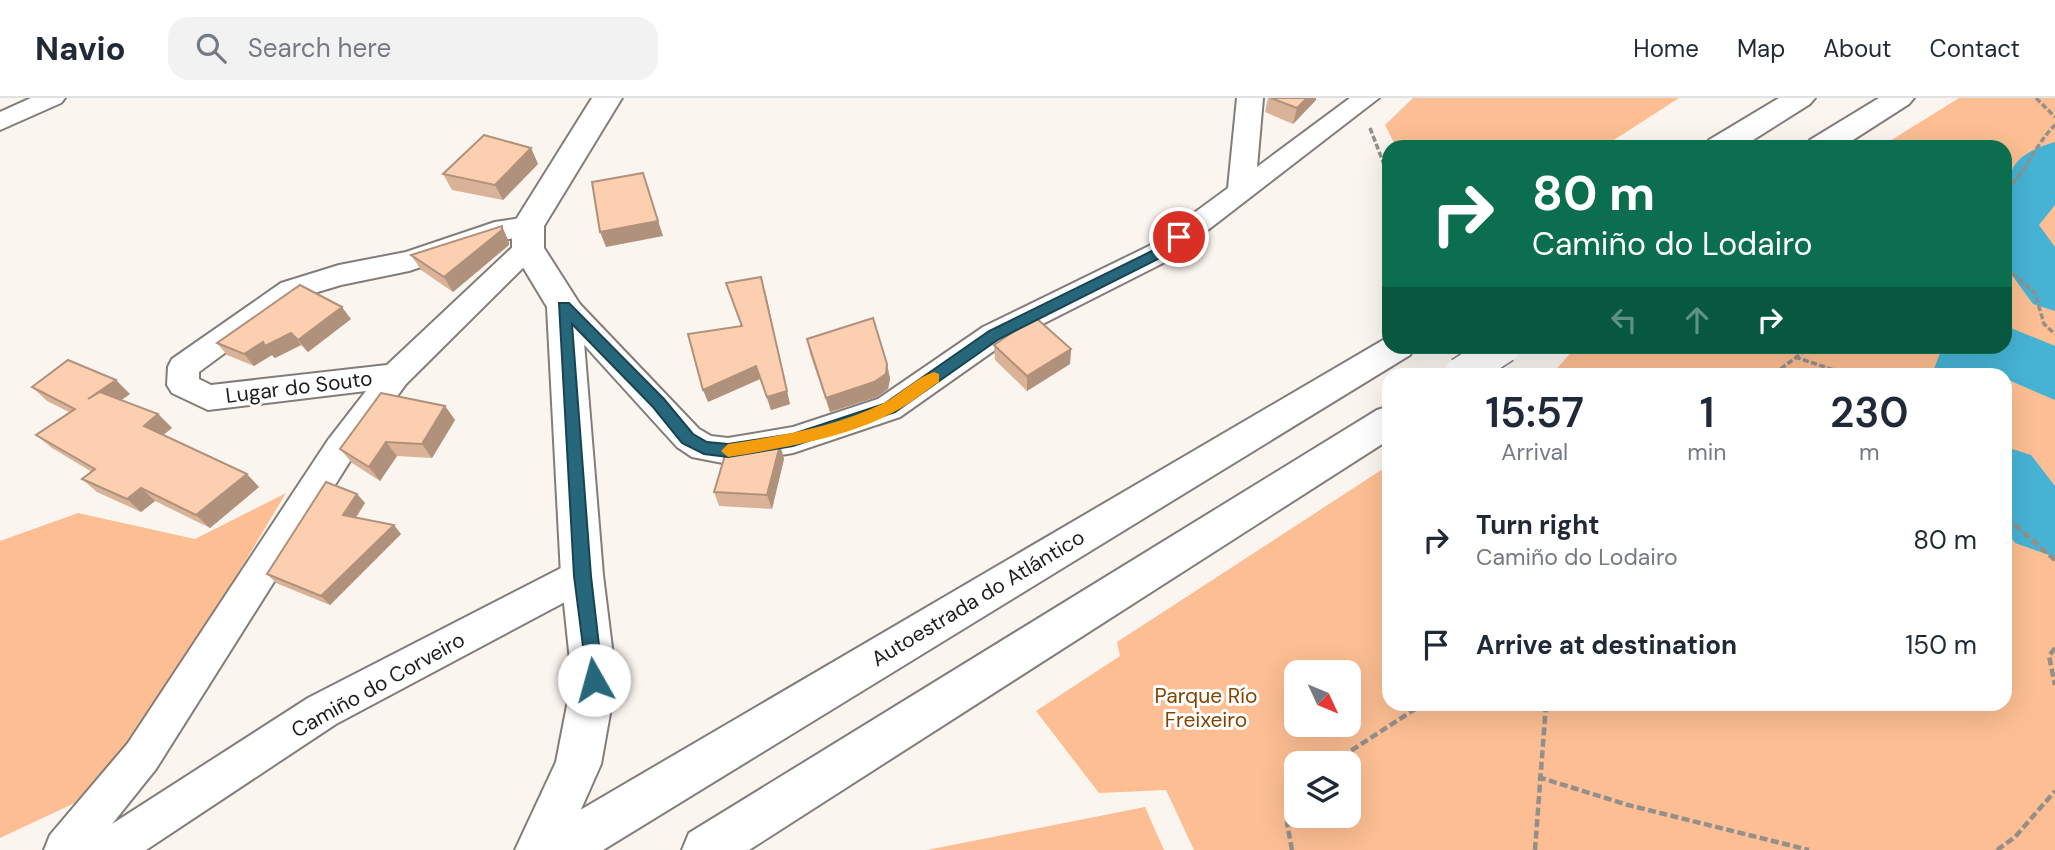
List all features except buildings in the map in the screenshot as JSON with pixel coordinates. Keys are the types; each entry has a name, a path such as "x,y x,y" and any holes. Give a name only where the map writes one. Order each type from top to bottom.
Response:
{"main road":[{"path":"539,850 578,764 594,680 582,576 564,306 528,237 607,98"},
{"path":"1731,140 1800,98"},
{"path":"1832,140 1899,98"},
{"name":"Autoestrada do Atlántico","path":"558,850 1385,354"},
{"path":"1470,368 1492,354"},
{"path":"706,850 1382,425"}],"street":[{"path":"0,122 52,98"},
{"path":"1241,190 1250,98"},
{"path":"564,306 688,438 704,448 728,451 793,440 889,408 994,335 1159,253 1360,103"},
{"name":"Lugar do Souto","path":"395,376 208,398 183,385 183,367 291,290 340,275 409,261 495,232 528,237"},
{"name":"Lugar do Souto","path":"65,850 142,757 340,449 395,376 528,237"},
{"name":"Camiño do Corveiro","path":"109,850 322,711 582,576"}],"path":[{"path":"2036,98 2055,117"},
{"path":"1360,103 1382,158"},
{"path":"2012,185 2023,175 2039,141 2055,125"},
{"path":"2012,273 2035,293 2044,324 2055,334"},
{"path":"1781,368 1799,354"},
{"path":"1795,357 1828,368"},
{"path":"2012,522 2055,560"},
{"path":"2055,648 2049,656 2055,685"},
{"path":"1351,751 1412,711"},
{"path":"1535,850 1538,777 1545,711"},
{"path":"1538,777 1628,805 1809,850"},
{"path":"1997,850 2015,837 2055,791"},
{"path":"1288,828 1292,850"}],"green space":[{"path":"1413,98 1679,98 1614,140 1392,140 1385,125"},
{"name":"Parque Río Freixeiro","path":"1959,98 2055,98 2055,850 1194,850 1166,790 1099,793 1036,711 1120,656 1117,642 1382,470 1382,711 2012,711 2012,368 1557,368 1570,354 2012,354 2012,140 1891,140"},
{"path":"286,493 111,786 0,838 0,541 78,513 195,539"},
{"path":"1145,807 1164,850 927,850"}],"waterway":[{"path":"2012,219 2039,186 2038,173 2055,160"},
{"path":"2012,228 2024,249 2055,289"},
{"path":"1966,368 1971,355 1978,354"},
{"path":"2012,354 2055,375"},
{"path":"2012,483 2041,522 2055,527"}],"slow traffic":[{"path":"728,451 793,440 867,416 889,408 934,378"}],"route":[{"path":"594,680 582,576 564,306 688,438 704,448 728,451 793,440 889,408 994,335 1159,253 1179,237"}]}
